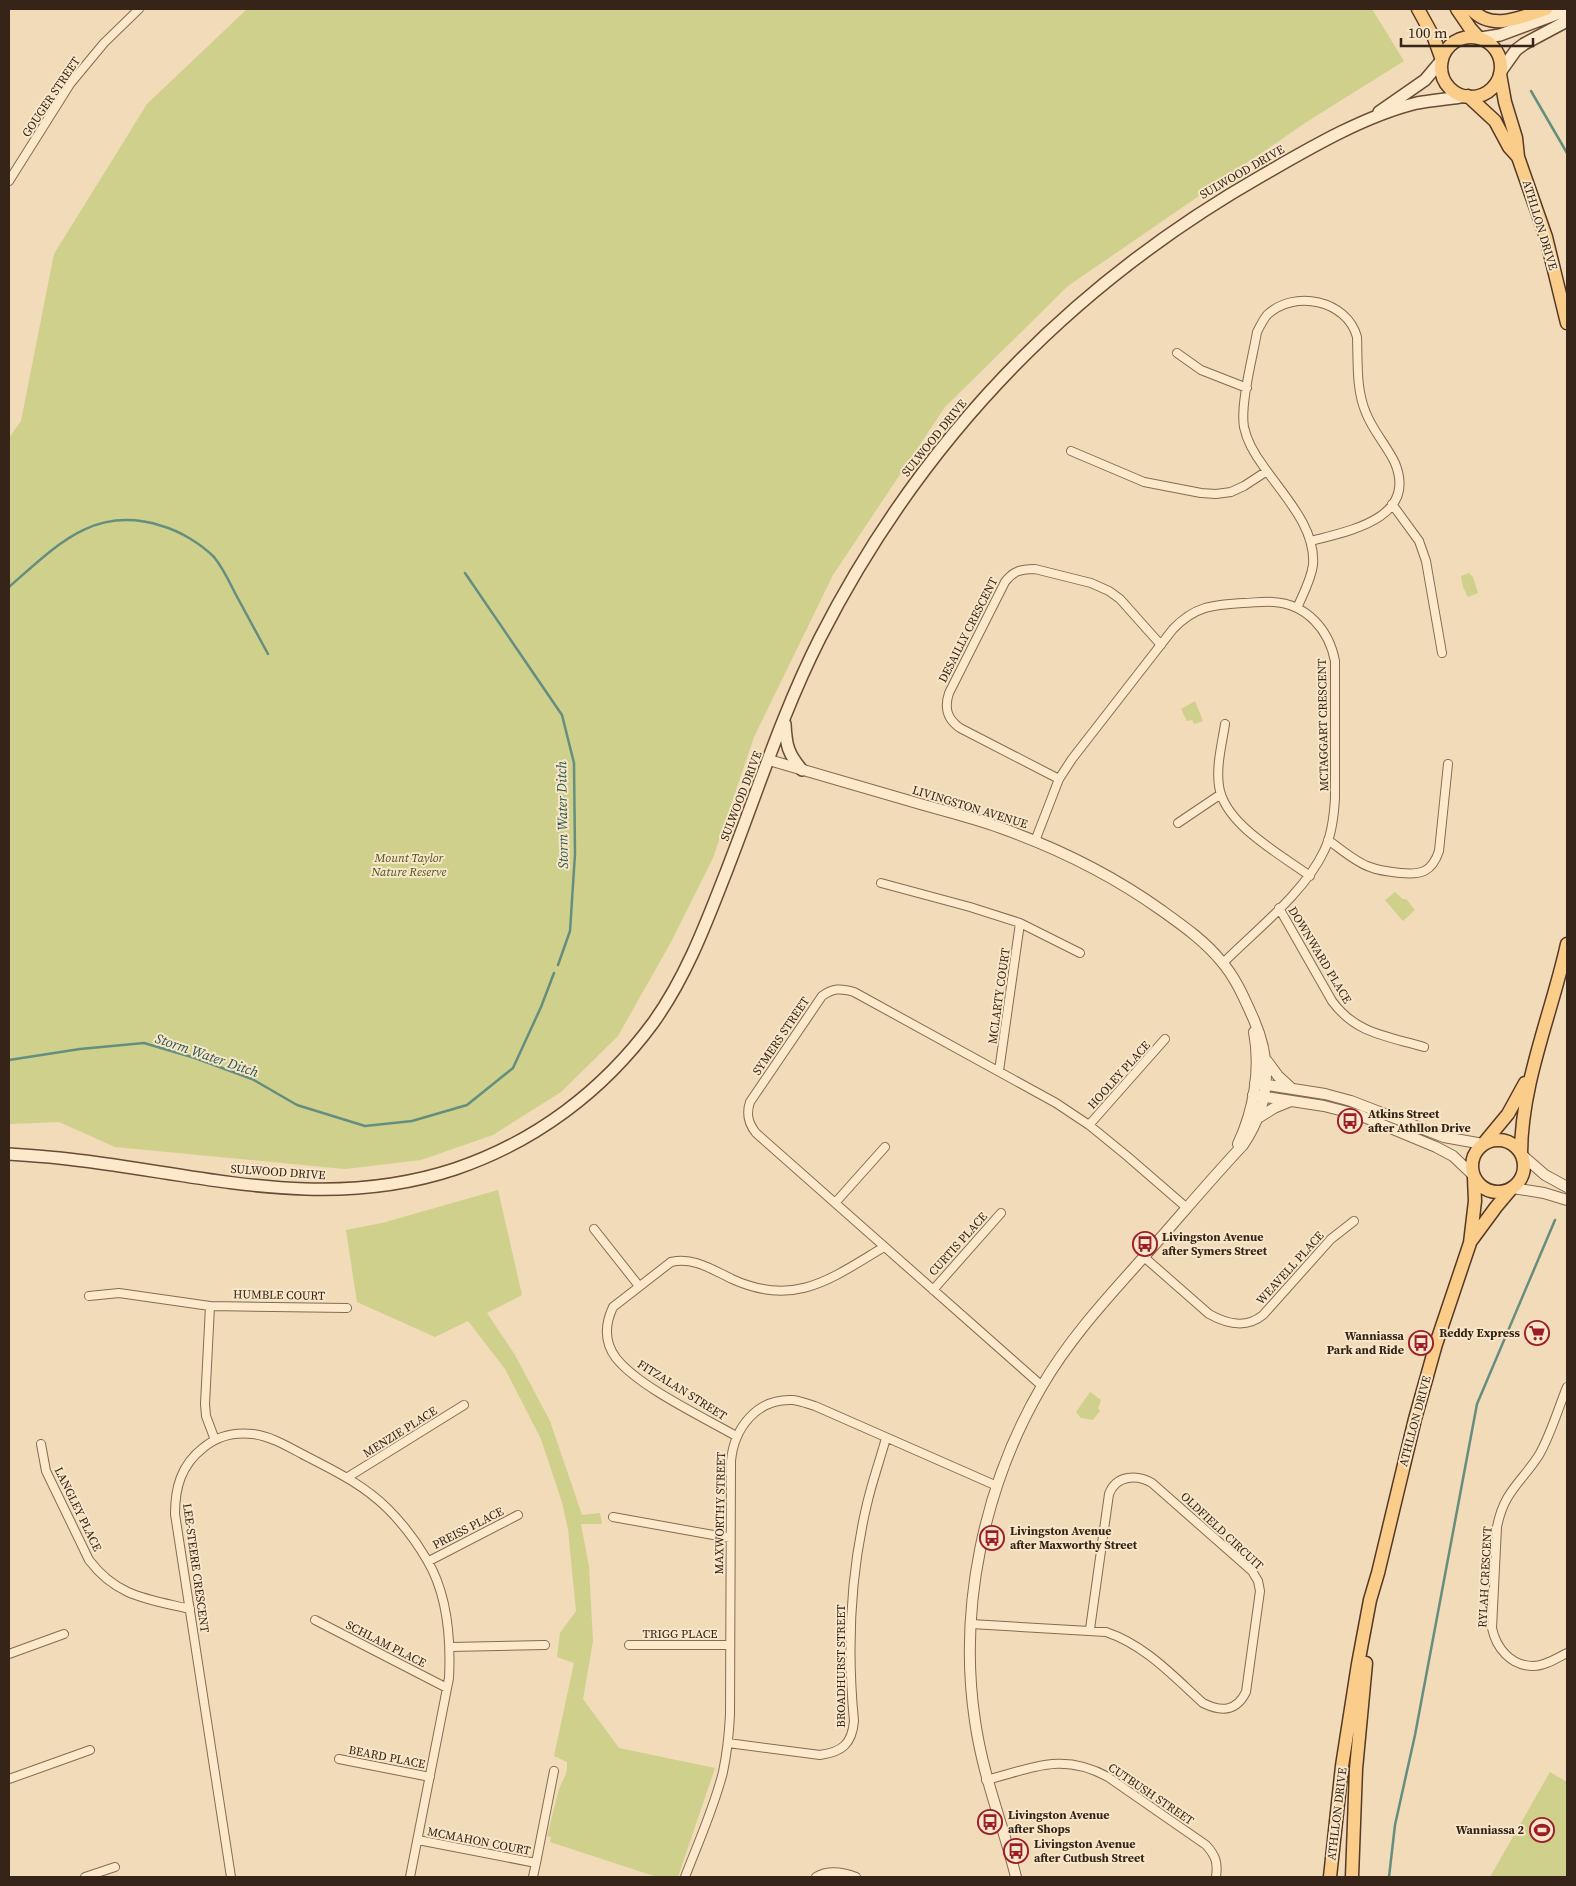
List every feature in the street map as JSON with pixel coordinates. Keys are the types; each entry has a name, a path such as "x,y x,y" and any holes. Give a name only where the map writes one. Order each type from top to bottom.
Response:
{"main road":[{"path":"1418,9 1434,38 1442,60 1442,73 1446,84 1455,92 1467,96 1485,93 1494,85 1516,50 1567,21"},
{"path":"1457,9 1470,28 1495,49 1500,60 1500,73"},
{"path":"1472,9 1482,18 1493,22 1508,21 1546,9"},
{"path":"1442,60 1447,49 1456,41 1467,37 1480,38 1500,35 1567,10"},
{"name":"SULWOOD DRIVE","path":"1369,120 1425,80 1442,60"},
{"name":"ATHLLON DRIVE","path":"1500,73 1505,102 1516,138 1518,157 1546,237 1567,323"},
{"name":"SULWOOD DRIVE","path":"9,1154 60,1158 247,1186 290,1190 372,1187 412,1180 451,1170 478,1160 522,1140 570,1108 590,1092 629,1053 655,1020 677,985 705,928 769,760 818,642 848,586 884,528 932,459 957,427 1025,354 1099,288 1152,246 1204,209 1288,161 1369,120 1416,104 1467,96"},
{"name":"ATHLLON DRIVE","path":"1467,96 1495,121 1518,157"},
{"path":"785,720 786,745 802,770"},
{"path":"1534,1067 1508,1114 1472,1158 1471,1167 1474,1177 1481,1186 1491,1191 1502,1192 1512,1188 1517,1184 1523,1173 1524,1167 1521,1154 1522,1120 1534,1067 1551,1011 1567,944"},
{"path":"1484,1143 1494,1140 1505,1140 1514,1145 1521,1154"},
{"name":"ATHLLON DRIVE","path":"1330,1871 1336,1815 1358,1664 1370,1600 1415,1419 1436,1344 1470,1243 1475,1201 1474,1177"},
{"name":"ATHLLON DRIVE","path":"1470,1243 1512,1188"},
{"name":"ATHLLON DRIVE","path":"1352,1873 1361,1702 1378,1574"}],"street":[{"name":"GOUGER STREET","path":"9,181 70,84 104,43 139,9"},
{"path":"1297,608 1310,579 1313,564 1311,541 1301,520 1248,440 1243,412 1257,332 1267,315 1282,305 1303,301 1326,304 1341,311 1349,318 1357,337 1361,399 1366,415 1394,460 1399,484 1397,495 1392,504 1376,520 1362,527 1311,541"},
{"path":"1177,353 1201,370 1247,388"},
{"path":"1071,451 1144,482 1201,493 1231,492 1267,471"},
{"path":"1392,504 1419,541 1426,561 1442,653"},
{"name":"DESAILLY CRESCENT","path":"1059,779 960,728 954,724 947,711 946,701 949,693 1010,575 1024,569 1035,569 1104,588 1120,599 1161,645"},
{"name":"MCTAGGART CRESCENT","path":"1035,841 1059,779 1072,759 1184,618 1198,610 1214,605 1272,602 1297,608 1316,621 1326,634 1332,647 1335,661 1335,798 1333,820 1325,850 1310,876 1223,963"},
{"path":"1225,724 1218,772 1221,794 1230,813 1245,828 1310,876"},
{"name":"LIVINGSTON AVENUE","path":"769,760 999,827 1090,866 1142,897 1192,933 1223,963 1236,981 1251,1013 1261,1037 1267,1061 1265,1096 1258,1118 1243,1145 1083,1327 1042,1386 1017,1435 997,1486 980,1554 971,1624 971,1663 973,1702 986,1780 1016,1877"},
{"path":"1328,840 1370,867 1388,872 1414,874 1427,870 1436,859 1439,851 1448,764"},
{"path":"1178,823 1221,794"},
{"path":"881,883 970,907 1020,923 1080,953"},
{"name":"DOWNWARD PLACE","path":"1279,908 1332,1001 1341,1013 1358,1026 1424,1046"},
{"name":"MCLARTY COURT","path":"999,1071 1020,923"},
{"name":"SYMERS STREET","path":"1042,1386 756,1133 748,1117 747,1109 750,1102 822,996 834,989 854,992 1056,1103 1089,1125 1186,1208"},
{"name":"LIVINGSTON AVENUE","path":"1224,1166 1235,1151 1242,1136 1254,1095 1256,1040 1251,1013"},
{"name":"HOOLEY PLACE","path":"1089,1125 1165,1039"},
{"path":"1267,1061 1278,1076 1292,1088"},
{"path":"1255,1083 1292,1088 1351,1101 1444,1137 1484,1143"},
{"path":"1254,1095 1294,1100 1359,1115 1436,1147 1452,1156 1474,1177"},
{"path":"1258,1118 1274,1108 1294,1100"},
{"path":"835,1203 884,1148"},
{"path":"1521,1154 1545,1175 1567,1187"},
{"path":"1512,1188 1544,1193 1567,1200"},
{"name":"CURTIS PLACE","path":"933,1290 1001,1213"},
{"name":"WEAVELL PLACE","path":"1144,1256 1209,1314 1220,1321 1244,1324 1254,1321 1263,1315 1331,1239 1354,1221"},
{"path":"594,1229 639,1286"},
{"name":"FITZALAN STREET","path":"736,1436 652,1388 629,1371 616,1358 607,1334 608,1317 617,1303 666,1265 682,1260 699,1263 755,1287 796,1290 815,1286 832,1279 884,1247"},
{"name":"HUMBLE COURT","path":"90,1296 119,1293 210,1306 347,1308"},
{"path":"210,1306 205,1404 206,1416 215,1440"},
{"name":"RYLAH CRESCENT","path":"1567,1387 1539,1454 1507,1497 1500,1511 1497,1527 1492,1628 1494,1639 1500,1649 1513,1660 1523,1665 1534,1666 1544,1664 1567,1653"},
{"name":"MAXWORTHY STREET","path":"685,1877 723,1772 728,1743 731,1461 732,1448 736,1436 748,1418 774,1403 792,1400 816,1406 997,1486"},
{"name":"MENZIE PLACE","path":"348,1478 464,1405"},
{"name":"LEE-STEERE CRESCENT","path":"231,1877 175,1514 175,1497 178,1481 185,1466 195,1454 215,1440 237,1434 261,1435 277,1441 348,1478 389,1510 408,1531 428,1561 441,1593 447,1615 450,1647 447,1688 410,1877"},
{"name":"BROADHURST STREET","path":"728,1743 820,1754 831,1753 841,1749 848,1742 853,1732 854,1721 850,1647 854,1575 867,1505 886,1438"},
{"name":"LANGLEY PLACE","path":"41,1444 46,1471 89,1560 99,1572 110,1583 124,1591 190,1609"},
{"name":"OLDFIELD CIRCUIT","path":"971,1624 1090,1629 1122,1637 1150,1656 1203,1703 1212,1707 1227,1708 1236,1705 1242,1700 1246,1692 1260,1592 1258,1581 1252,1571 1152,1483 1138,1478 1119,1480 1109,1494 1090,1629"},
{"name":"PREISS PLACE","path":"428,1561 518,1515"},
{"path":"613,1517 730,1538"},
{"name":"SCHLAM PLACE","path":"315,1620 447,1688"},
{"path":"9,1654 64,1634"},
{"path":"450,1647 545,1645"},
{"name":"TRIGG PLACE","path":"629,1645 730,1645"},
{"path":"9,1779 90,1750"},
{"name":"BEARD PLACE","path":"339,1759 430,1777"},
{"name":"CUTBUSH STREET","path":"986,1780 1057,1763 1072,1763 1094,1770 1108,1777 1206,1845 1214,1854 1218,1865 1216,1877"},
{"name":"MCMAHON COURT","path":"533,1877 554,1771"},
{"name":"MCMAHON COURT","path":"418,1840 536,1863"},
{"path":"85,1877 115,1867"},
{"path":"816,1877 823,1873 834,1872 856,1877"}],"green space":[{"name":"Mount Taylor Nature Reserve","path":"247,9 1372,9 1404,61 1308,121 1068,286 945,407 833,575 754,737 713,858 671,942 618,1036 561,1092 493,1135 421,1160 345,1169 115,1147 59,1122 9,1124 9,438 21,421 54,254 147,104"},
{"path":"1469,573 1473,577 1478,593 1468,597 1463,587 1461,576"},
{"path":"1195,701 1203,721 1194,724 1192,720 1187,721 1181,709"},
{"path":"1395,892 1403,899 1406,899 1415,910 1403,921 1385,900"},
{"path":"498,1190 522,1295 487,1313 515,1355 550,1421 582,1515 600,1513 602,1524 581,1524 589,1567 593,1641 583,1699 619,1748 715,1768 678,1877 657,1877 550,1842 551,1837 547,1836 559,1789 566,1772 567,1762 554,1756 574,1663 557,1657 560,1633 576,1611 568,1529 562,1502 541,1439 505,1369 468,1321 435,1337 357,1302 346,1230 382,1223"},
{"path":"1090,1392 1101,1400 1098,1408 1100,1411 1093,1420 1081,1418 1076,1412"},
{"name":"Wanniassa 2","path":"1550,1772 1567,1782 1567,1877 1490,1877"}],"waterway":[{"path":"1531,91 1567,153"},
{"path":"9,587 60,544 96,525 116,520 138,521 162,526 190,538 214,557 226,575 268,654"},
{"name":"Storm Water Ditch","path":"465,573 562,715 574,763 575,854 570,931 558,965"},
{"name":"Storm Water Ditch","path":"9,1060 80,1049 144,1043 195,1058 252,1079 297,1105 365,1126 412,1121 467,1105 513,1068 541,1007 554,973"},
{"path":"1389,1877 1395,1825 1415,1735 1477,1404 1555,1220"}],"place":[{"name":"Atkins Street after Athllon Drive","path":"1350,1121"},
{"name":"Livingston Avenue after Symers Street","path":"1145,1244"},
{"name":"Reddy Express","path":"1537,1333"},
{"name":"Wanniassa Park and Ride","path":"1421,1343"},
{"name":"Livingston Avenue after Maxworthy Street","path":"992,1538"},
{"name":"Livingston Avenue after Shops","path":"990,1822"},
{"name":"Wanniassa 2","path":"1542,1830"},
{"name":"Livingston Avenue after Cutbush Street","path":"1016,1851"}]}
